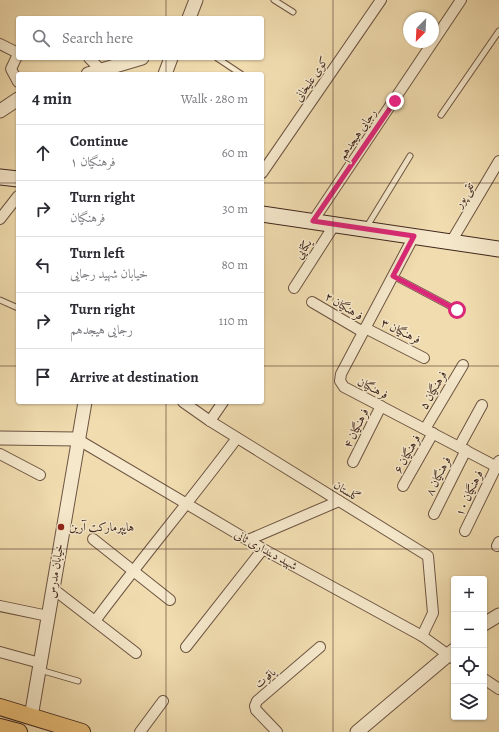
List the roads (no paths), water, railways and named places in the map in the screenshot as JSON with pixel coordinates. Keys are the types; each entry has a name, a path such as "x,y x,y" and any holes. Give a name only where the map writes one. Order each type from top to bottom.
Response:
{"main road":[{"path":"0,177 16,179"},
{"path":"264,214 499,249"},
{"path":"0,707 30,724 82,732"},
{"path":"0,727 19,732"}],"street":[{"path":"190,16 196,0"},
{"name":"کوی علیخانی","path":"264,170 381,0"},
{"name":"رجایی هیجدهم","path":"313,221 462,0"},
{"path":"0,44 16,52"},
{"path":"16,58 11,69 16,78"},
{"path":"91,60 100,72 136,60"},
{"path":"166,72 171,60"},
{"path":"0,111 16,100"},
{"name":"تقی پور","path":"451,242 499,161"},
{"path":"0,219 16,199"},
{"name":"یکتایی","path":"294,288 335,224"},
{"name":"فرهنگیان","path":"414,236 341,374 340,381 344,387 498,465"},
{"name":"فرهنگیان ۲","path":"312,302 364,330"},
{"name":"فرهنگیان ۳","path":"364,330 424,358"},
{"name":"فرهنگیان ۵","path":"429,431 463,365"},
{"name":"خیابان مدرس","path":"30,724 77,439 85,404"},
{"name":"گلستان","path":"186,404 237,438 428,556 433,613 422,636"},
{"path":"210,421 222,404"},
{"name":"فرهنگیان ۸","path":"434,514 482,405"},
{"name":"فرهنگیان ۴","path":"354,462 381,406"},
{"name":"فرهنگیان ۶","path":"403,486 429,431"},
{"path":"95,621 132,572 187,505 237,438"},
{"path":"2,441 77,439"},
{"name":"شهید دینداری ثانی","path":"77,439 263,549 422,636 451,654"},
{"path":"0,454 40,475"},
{"name":"فرهنگیان ۱۰","path":"465,531 498,465"},
{"path":"248,540 338,501"},
{"path":"93,538 132,572 170,600"},
{"path":"186,647 263,549"},
{"path":"52,588 136,653"},
{"path":"0,606 48,616"},
{"path":"487,622 499,615"},
{"name":"یاقوت","path":"276,732 256,710 255,706 257,702 320,647"},
{"path":"0,652 40,666"},
{"path":"357,732 403,691 451,656"},
{"path":"487,681 499,689"},
{"path":"140,732 163,701"}],"lane":[{"path":"274,0 294,12"},
{"path":"440,115 499,31"},
{"path":"220,60 238,72"},
{"path":"365,229 410,156"},
{"path":"393,276 457,310"},
{"path":"0,300 16,307"},
{"path":"40,666 78,681"}],"place":[{"name":"هایپرمارکت آرین","path":"61,527"}]}
